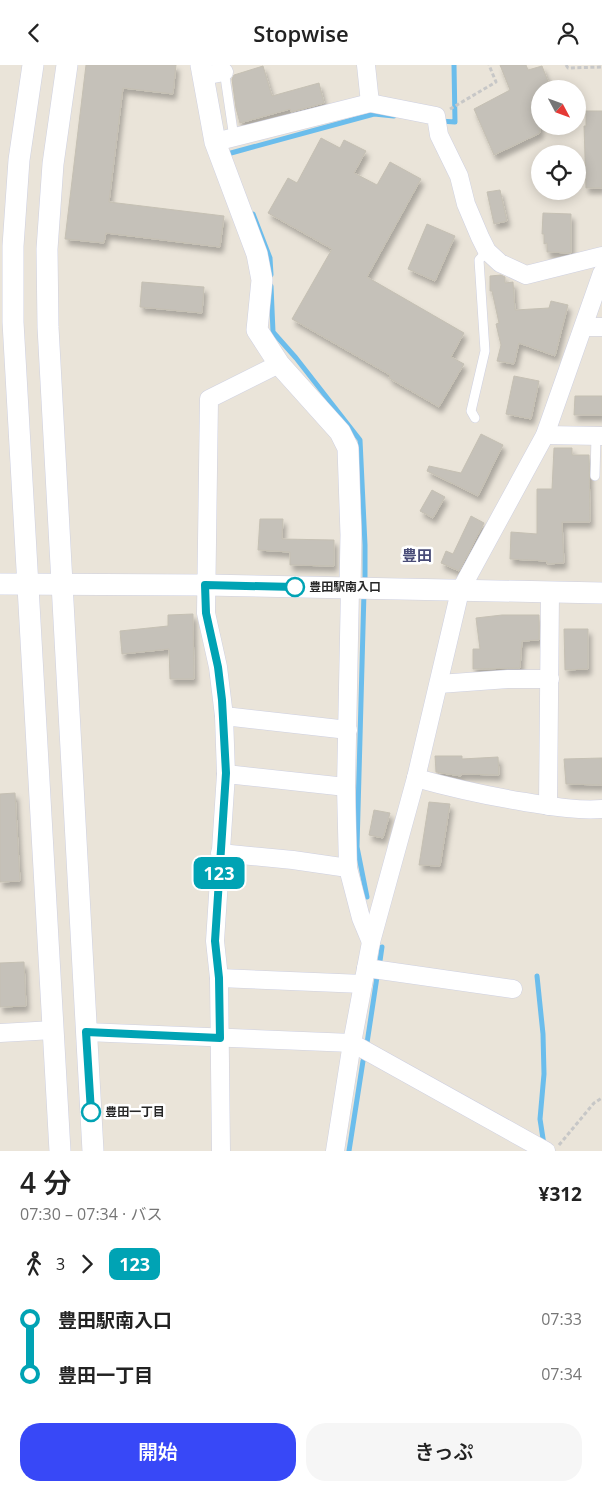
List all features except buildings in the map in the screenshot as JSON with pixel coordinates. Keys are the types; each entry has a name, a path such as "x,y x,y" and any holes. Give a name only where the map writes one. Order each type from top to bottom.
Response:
{"street":[{"path":"33,65 19,160 13,246 13,323 60,1151"},
{"path":"67,65 53,164 47,249 48,327 93,1151"},
{"path":"366,65 370,103"},
{"path":"213,71 224,140 257,254 262,280 257,330 279,364 340,432 348,448 352,588 346,787 348,868 361,918 371,942"},
{"path":"224,140 370,103 436,116 439,135 459,176 466,203 487,251 500,263 526,275 602,256"},
{"path":"335,1151 352,1043 371,942 416,778 460,591 545,435 602,273"},
{"path":"584,327 602,327"},
{"path":"220,1151 219,978 215,941 226,773 224,717 218,667 206,613 209,399 279,364"},
{"path":"545,435 599,436"},
{"path":"0,584 205,585 602,593"},
{"path":"548,806 550,592"},
{"path":"439,684 508,679 550,679"},
{"path":"224,717 348,730"},
{"path":"226,773 346,787"},
{"path":"416,778 468,792 548,806 592,810 602,809"},
{"path":"220,853 293,860 348,868"},
{"path":"219,978 365,976 513,989"},
{"path":"0,1033 53,1031"},
{"path":"86,1032 352,1043 546,1151"}],"lane":[{"path":"475,418 472,411 485,351 479,260 487,251"},
{"path":"595,476 599,436"}],"path":[{"path":"436,116 473,97 496,82 488,65"},
{"path":"566,65 568,68 602,67"},
{"path":"555,1151 594,1103 602,1097"}],"waterway":[{"path":"440,121 455,122 454,65"},
{"path":"231,153 374,114 394,116"},
{"path":"253,214 270,258 271,275"},
{"path":"271,286 273,332 296,358 360,440 365,584"},
{"path":"364,592 357,847 367,897"},
{"path":"380,961 382,947"},
{"path":"537,976 543,1034 544,1074 540,1119 544,1145"},
{"path":"367,1043 377,977"},
{"path":"349,1151 363,1061"}],"bus line":[{"name":"123","path":"91,1112 86,1032 220,1038 219,978 215,941 226,755 218,667 206,613 205,585 295,587"}],"place":[{"name":"豊田駅南入口","path":"295,587"},
{"name":"豊田一丁目","path":"91,1112"}],"district":[{"name":"豊田","path":"417,556"}]}
